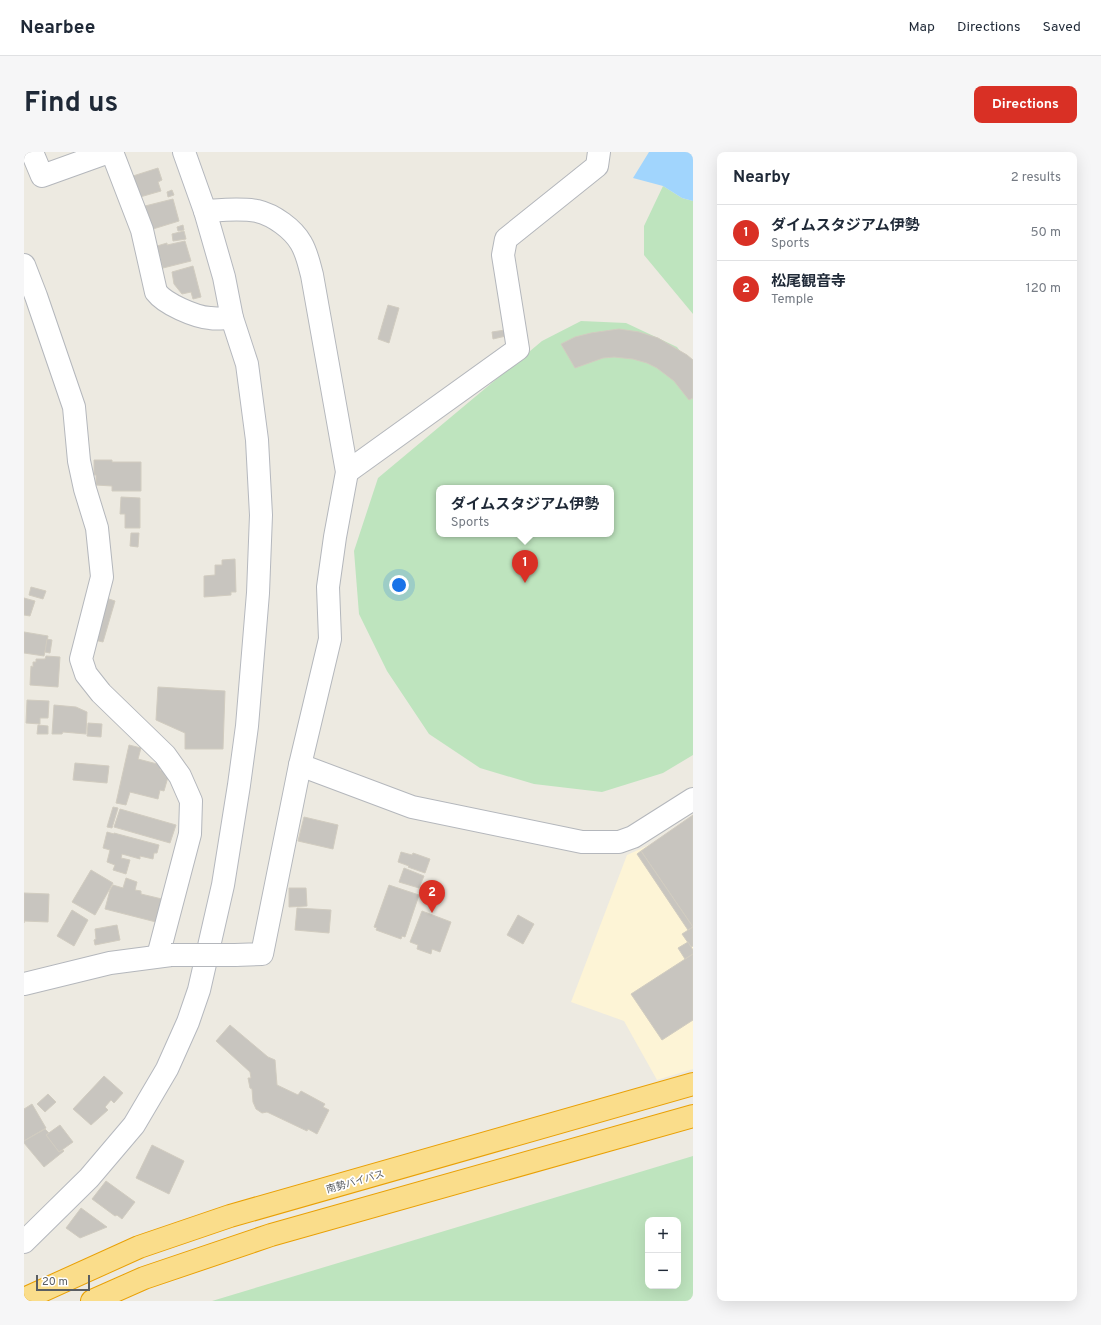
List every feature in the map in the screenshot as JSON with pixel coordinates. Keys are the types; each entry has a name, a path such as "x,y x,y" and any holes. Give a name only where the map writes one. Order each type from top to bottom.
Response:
{"highway":[{"name":"南勢バイパス","path":"24,1299 139,1247 230,1216 693,1084"},
{"path":"92,1301 144,1278 270,1235 693,1116"}],"street":[{"path":"32,152 42,176 111,152 142,230 156,292 160,297 187,312 208,318 232,318"},
{"path":"24,1242 89,1178 134,1125 167,1069 188,1022 199,990 222,885 239,785 246,733 256,622 261,515 257,440 247,364 232,318 224,278 205,211 184,152"},
{"path":"347,472 518,349 503,255 506,239 597,166 599,152"},
{"path":"24,984 110,963 164,956 262,954 300,765 330,639 328,588 335,537 347,472 312,275 308,258 301,243 290,230 276,219 259,212 240,209 205,211"},
{"path":"24,265 74,407 79,462 85,489 97,528 102,577 81,659 86,674 101,694 165,755 180,776 191,801 190,834 164,956"},
{"path":"300,765 412,807 582,842 619,842 633,837 693,799"}],"shaded area":[{"path":"693,825 693,1069 657,1080 624,1021 571,1002 627,855"}],"green space":[{"path":"663,186 682,198 693,201 693,314 644,255 644,226"},
{"path":"581,321 626,323 677,347 693,368 693,755 663,773 602,792 534,784 480,768 429,734 387,671 359,614 354,551 378,478 542,341"},
{"path":"693,1156 693,1301 212,1301"}],"water":[{"path":"649,152 693,152 693,201 682,198 663,186 633,178"}],"building":[{"path":"158,168 162,180 158,182 161,191 140,197 133,176"},
{"path":"172,190 174,195 168,197 167,192"},
{"path":"173,199 179,221 153,229 145,206"},
{"path":"183,225 184,230 178,231 177,227"},
{"path":"184,231 186,239 173,241 172,234"},
{"path":"185,241 191,261 163,268 157,246"},
{"path":"193,266 201,297 193,299 191,292 182,294 174,284 172,272"},
{"path":"388,305 399,308 389,343 378,339"},
{"path":"619,329 639,332 658,338 693,360 693,398 689,400 674,381 657,368 633,359 614,357 603,358 575,368 561,344 575,337"},
{"path":"505,330 506,336 493,339 492,332"},
{"path":"94,460 112,460 112,462 141,462 141,491 112,491 112,486 96,485"},
{"path":"121,497 140,498 140,528 125,528 125,514 120,514"},
{"path":"131,533 139,533 138,547 130,546"},
{"path":"235,559 236,592 231,592 231,595 204,597 204,576 215,575 215,565 222,565 222,560"},
{"path":"31,587 46,591 43,599 29,595"},
{"path":"103,597 115,601 103,642 90,639"},
{"path":"24,598 35,601 30,616 24,615"},
{"path":"24,632 48,636 44,656 24,653"},
{"path":"47,639 52,640 50,653 45,652"},
{"path":"46,656 60,657 58,687 30,685 31,666 33,667 33,662 36,662 36,659 45,659"},
{"path":"158,687 225,691 223,749 185,749 185,733 156,720"},
{"path":"27,700 49,701 48,718 40,718 40,724 26,723"},
{"path":"54,705 76,707 87,712 86,734 63,732 62,734 52,734"},
{"path":"88,723 102,724 101,737 87,736"},
{"path":"38,725 48,726 48,734 37,734"},
{"path":"129,745 141,748 138,759 161,765 160,770 166,772 165,776 168,777 164,791 160,790 158,799 130,792 126,805 116,803"},
{"path":"75,763 109,766 107,783 73,780"},
{"path":"113,807 118,808 112,828 107,827"},
{"path":"120,809 176,825 170,843 114,827"},
{"path":"693,815 693,927 641,851"},
{"path":"304,817 338,825 333,849 298,841"},
{"path":"107,832 159,845 157,853 154,853 153,859 140,856 140,859 122,854 121,858 130,860 126,874 113,870 115,865 107,862 110,850 103,848"},
{"path":"641,851 693,927 688,930 637,854"},
{"path":"401,852 412,855 413,853 430,859 425,873 398,862"},
{"path":"404,868 424,876 419,888 399,882"},
{"path":"91,870 113,883 95,915 72,902"},
{"path":"126,878 137,882 135,890 141,891 141,894 162,899 156,922 105,909 110,890 113,885 123,888"},
{"path":"389,885 419,895 405,937 402,936 401,939 376,930 377,928 374,927"},
{"path":"289,888 306,888 307,906 289,907"},
{"path":"24,893 49,894 48,922 24,921"},
{"path":"297,908 331,910 329,933 295,930"},
{"path":"72,910 88,920 74,946 57,936"},
{"path":"422,911 451,922 440,952 432,949 431,954 417,949 418,945 410,942"},
{"path":"518,915 534,924 523,944 507,935"},
{"path":"117,925 120,940 95,945 95,929"},
{"path":"693,927 693,946 691,947 682,934"},
{"path":"688,942 693,950 693,954 685,959 678,948"},
{"path":"693,954 693,1020 662,1040 631,994"},
{"path":"230,1025 268,1057 275,1060 277,1085 298,1095 301,1091 325,1104 323,1107 329,1110 317,1134 308,1129 307,1131 267,1112 262,1113 256,1109 248,1078 251,1078 250,1072 216,1041"},
{"path":"104,1076 123,1093 114,1103 111,1100 105,1107 108,1110 91,1125 73,1109"},
{"path":"48,1094 56,1102 45,1112 37,1104"},
{"path":"32,1104 46,1128 24,1141 24,1109"},
{"path":"60,1125 73,1142 59,1152 46,1135"},
{"path":"45,1129 49,1133 46,1135 59,1152 64,1151 44,1167 24,1143 24,1141"},
{"path":"152,1145 184,1161 169,1194 136,1178"},
{"path":"106,1181 135,1202 122,1219 117,1215 115,1216 92,1199"},
{"path":"81,1208 107,1227 80,1238 66,1228"}],"place":[{"name":"ダイムスタジアム伊勢","path":"525,583"},
{"name":"松尾観音寺","path":"432,913"}]}
